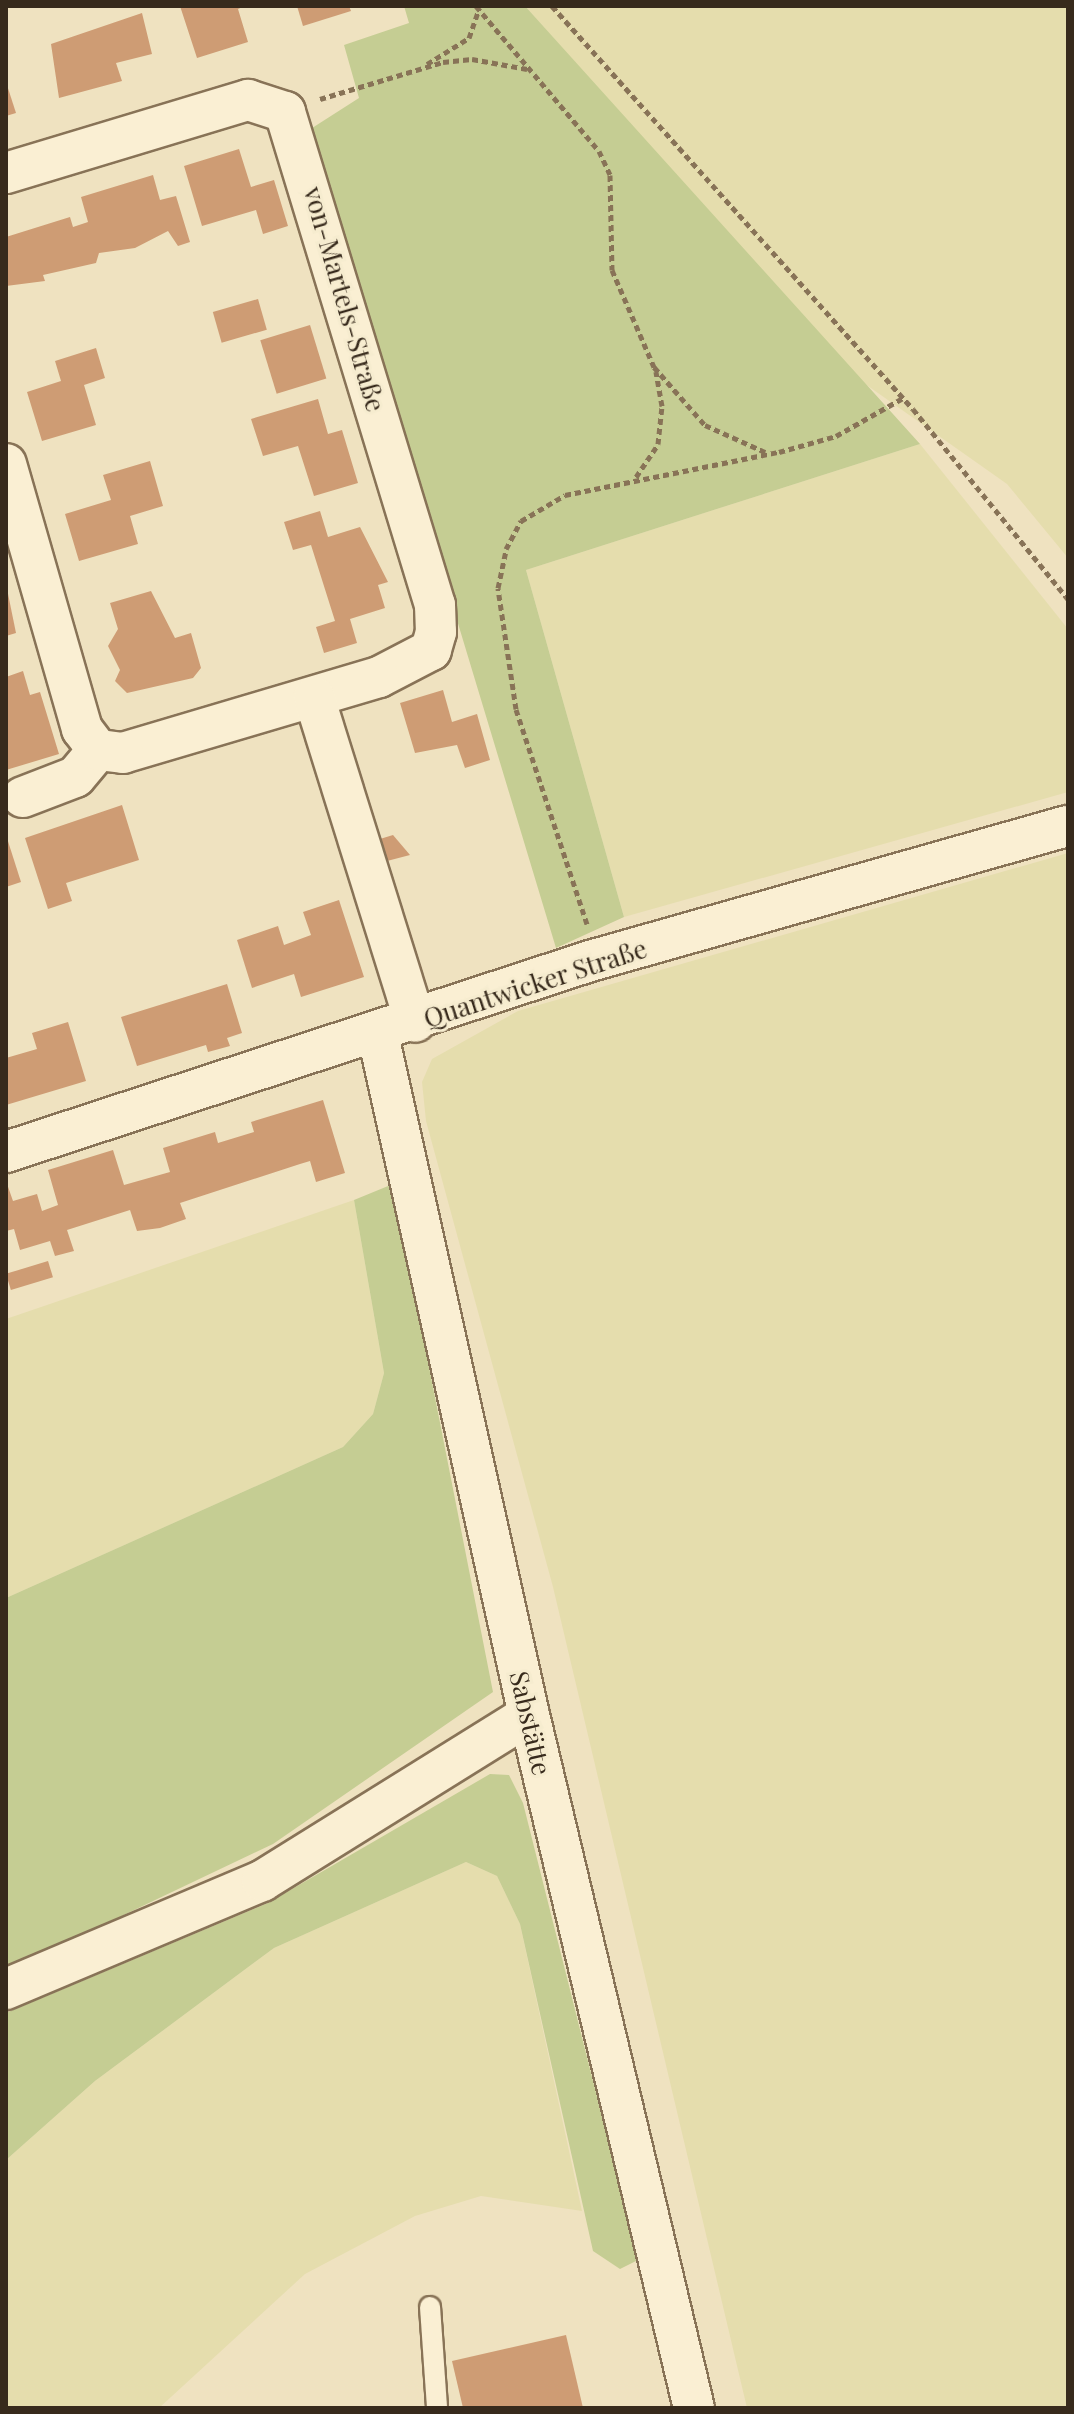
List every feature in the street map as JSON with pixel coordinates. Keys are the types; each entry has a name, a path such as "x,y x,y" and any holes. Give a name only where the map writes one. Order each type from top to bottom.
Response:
{"street":[{"path":"6,173 248,100 285,112"},
{"name":"von-Martels-Straße","path":"98,750 123,753 314,697 431,650 435,605 285,112"},
{"path":"6,464 82,729 98,750 75,777 23,797"},
{"path":"314,697 397,1029"},
{"name":"Quantwicker Straße","path":"6,1152 397,1029 590,961 1068,826"},
{"name":"Sabstätte","path":"397,1029 529,1715 694,2408"},
{"path":"6,1989 262,1881 529,1715"}],"lane":[{"path":"430,2307 437,2408"}],"path":[{"path":"552,6 903,398 1068,599"},
{"path":"477,8 574,114 610,175 612,270 654,367 705,425 742,446 779,452"},
{"path":"419,68 469,38 477,8"},
{"path":"285,112 419,68 472,59 531,70"},
{"path":"635,478 659,433 654,367"},
{"path":"590,961 587,922 516,709 498,588 506,549 540,504 635,478 779,452 836,436 903,398"}],"shaded area":[{"path":"525,6 1068,6 1068,558 1007,484 851,374"},
{"path":"920,444 1068,629 1068,792 624,917 526,570"},
{"path":"1068,853 1068,2408 747,2408 553,1587 426,1121 422,1082 432,1059 518,1011"},
{"path":"354,1200 384,1373 373,1414 343,1447 6,1598 6,1319"},
{"path":"466,1862 497,1876 520,1924 582,2211 481,2196 415,2216 305,2274 159,2408 6,2408 6,2160 95,2081 274,1948"}],"green space":[{"path":"404,6 525,6 920,444 526,570 624,917 556,948 309,130 359,98 344,45 409,23"},
{"path":"393,1184 493,1692 273,1844 6,1971 6,1598 343,1447 373,1414 384,1373 354,1200"},
{"path":"490,1774 509,1775 523,1803 638,2260 620,2269 593,2251 520,1924 497,1876 466,1862 274,1948 95,2081 6,2160 6,2013 268,1903"}],"building":[{"path":"180,6 245,6 238,9 248,42 197,58"},
{"path":"297,6 349,6 351,11 303,26"},
{"path":"142,13 152,54 116,63 122,81 59,98 51,44"},
{"path":"6,82 16,113 6,116"},
{"path":"239,149 251,187 274,180 288,226 263,234 256,210 202,226 184,166"},
{"path":"153,175 160,200 176,196 190,242 178,246 168,231 135,248 99,253 96,263 43,275 45,281 6,286 6,237 70,217 73,227 88,222 81,197"},
{"path":"258,299 267,330 222,343 213,312"},
{"path":"310,325 326,379 277,394 260,340"},
{"path":"96,348 105,378 84,385 96,425 42,441 27,392 61,381 55,361"},
{"path":"318,399 328,434 342,430 358,483 314,496 298,446 263,456 251,419"},
{"path":"150,461 163,506 130,516 138,544 79,561 65,514 111,500 103,475"},
{"path":"320,511 328,537 360,527 388,582 378,585 385,608 350,619 357,643 324,653 316,627 335,621 311,545 293,550 284,522"},
{"path":"6,584 16,633 6,636"},
{"path":"151,591 175,638 191,633 201,668 193,678 127,693 115,681 120,670 108,646 118,629 110,603"},
{"path":"23,671 30,695 40,692 59,754 6,770 6,677"},
{"path":"443,690 452,722 477,714 490,760 465,768 457,745 415,753 400,703"},
{"path":"122,805 139,860 66,883 72,901 48,909 25,838"},
{"path":"6,835 21,882 6,887"},
{"path":"393,835 410,855 387,861 380,839"},
{"path":"339,900 364,977 301,997 294,974 252,988 237,940 278,926 284,945 311,935 303,912"},
{"path":"227,984 242,1033 227,1038 230,1046 208,1052 206,1045 137,1066 121,1017"},
{"path":"68,1022 86,1081 6,1105 6,1058 37,1049 32,1033"},
{"path":"323,1100 345,1173 316,1182 310,1161 180,1203 186,1219 160,1228 137,1231 130,1210 67,1230 74,1251 55,1256 50,1241 20,1250 14,1229 6,1231 6,1181 13,1201 37,1194 42,1211 58,1205 48,1170 113,1150 124,1185 170,1172 163,1148 215,1132 218,1143 254,1132 251,1122"},
{"path":"48,1261 53,1277 11,1290 6,1274"},
{"path":"566,2335 583,2408 463,2408 452,2361"}]}
